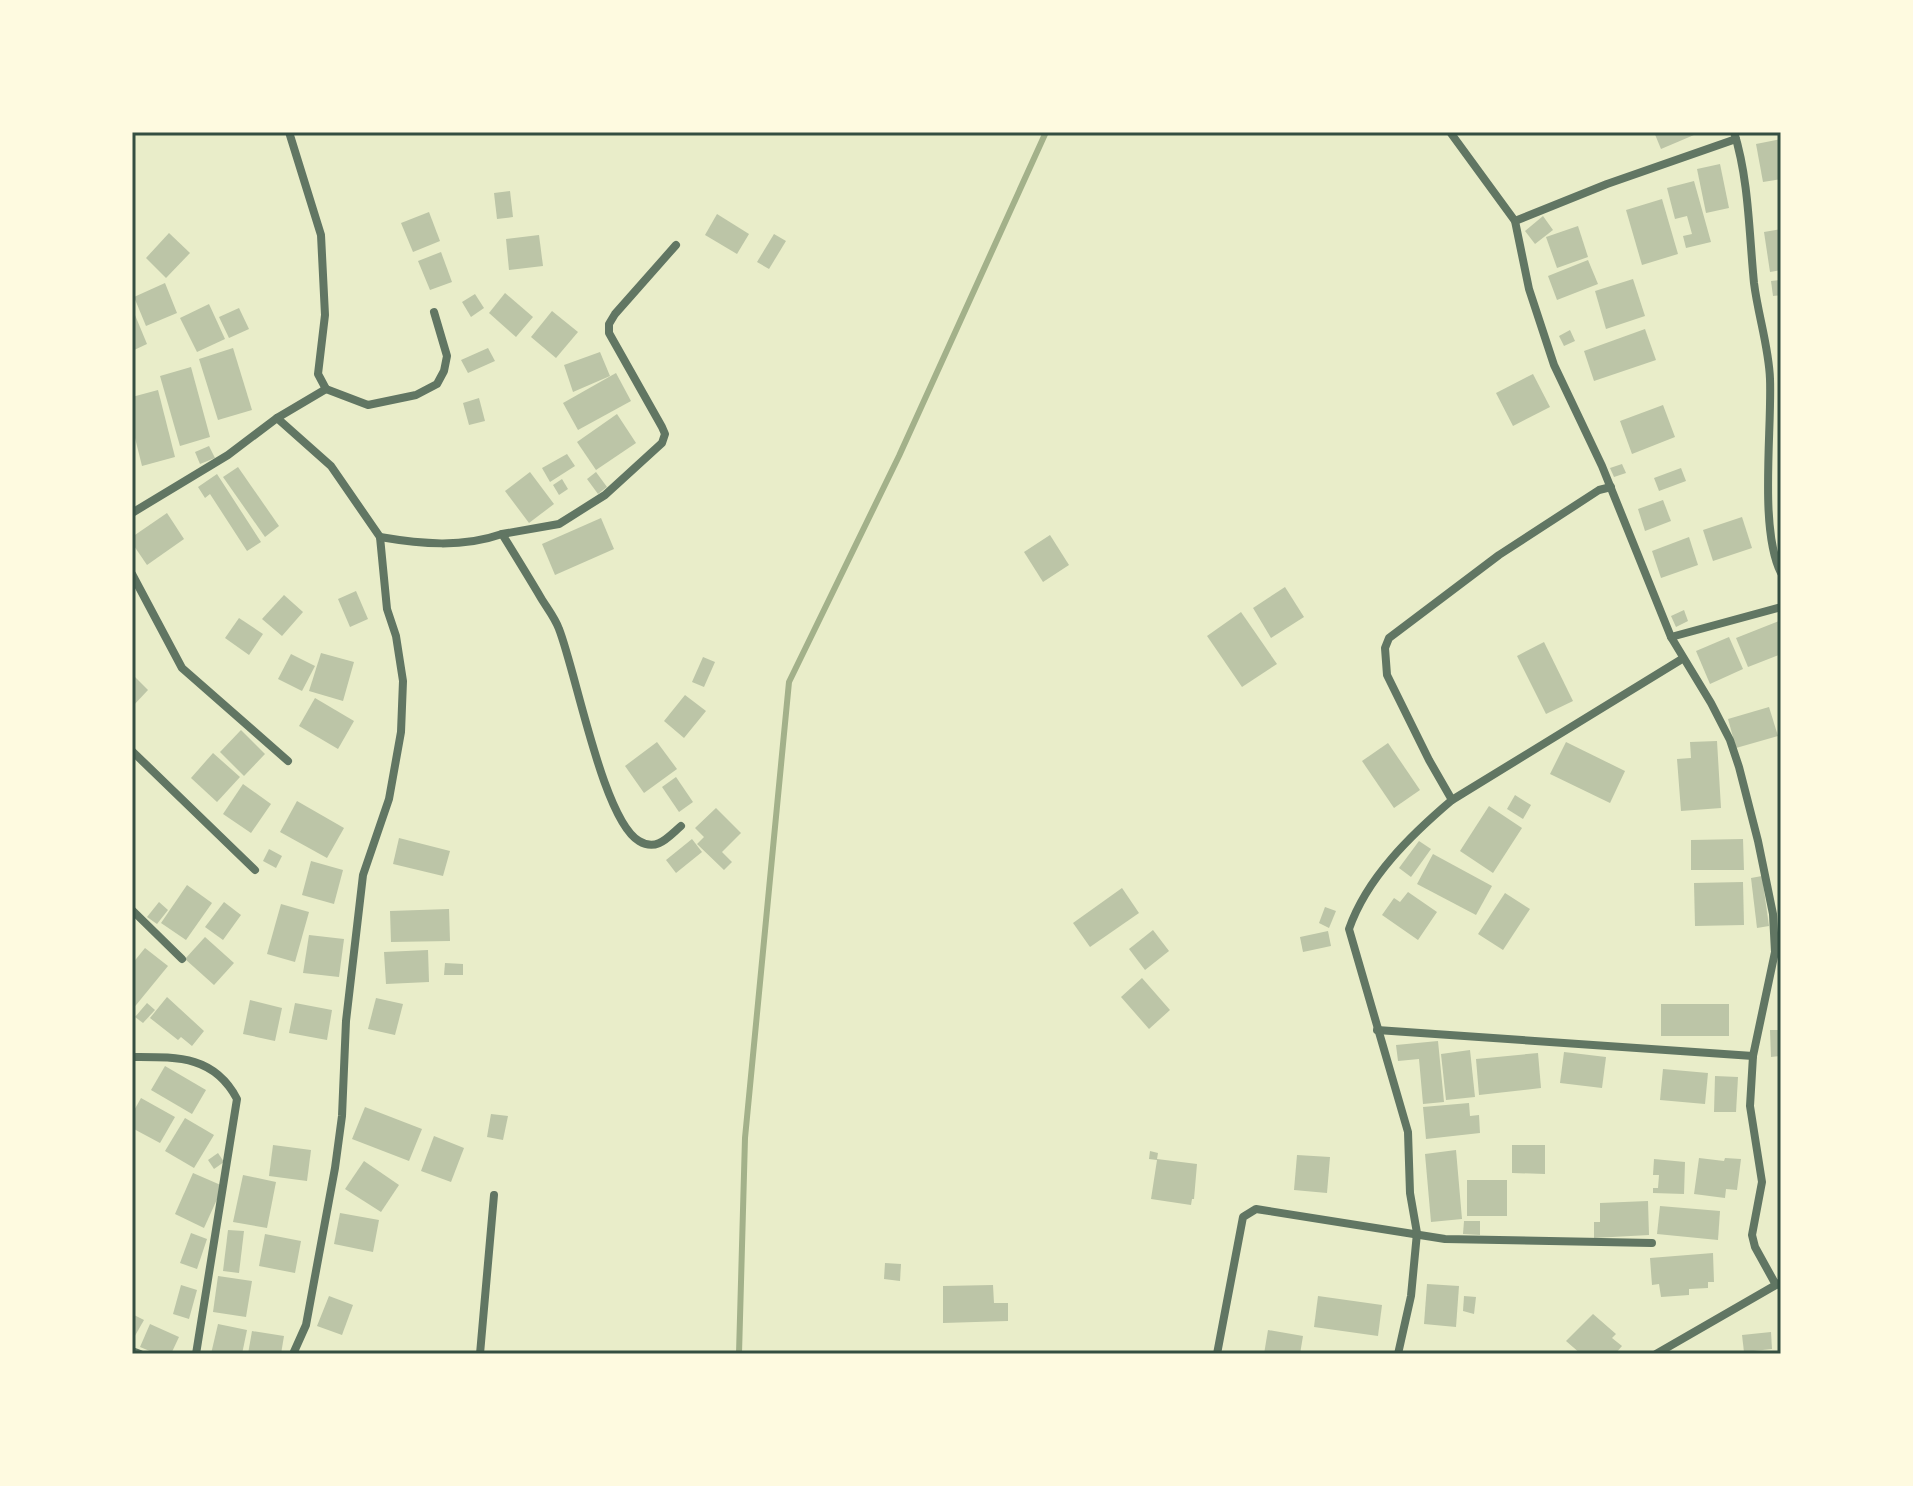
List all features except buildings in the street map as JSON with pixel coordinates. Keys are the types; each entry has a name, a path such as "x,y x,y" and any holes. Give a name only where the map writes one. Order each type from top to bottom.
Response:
{"street":[{"path":"289,132 321,235 325,315 318,374 326,389 368,405 416,395 437,384 447,356 434,312"},
{"path":"1450,132 1515,221 1529,289 1554,365 1611,487 1671,637 1730,740 1758,841 1773,914 1775,952 1753,1056 1750,1106 1762,1182 1752,1235 1755,1247 1778,1284 1656,1354"},
{"path":"1515,221 1735,136 1770,378 1770,510 1773,544 1781,573"},
{"path":"380,537 427,545 483,541 502,534 559,524 605,495 662,443 665,434 662,427 609,333 609,324 676,245"},
{"path":"1770,378 1781,375"},
{"path":"132,513 228,455 277,418 326,389"},
{"path":"277,418 331,466 380,537 387,609 396,636 403,681 401,732 389,799 363,875 346,1021 342,1116 335,1168 306,1325 293,1354"},
{"path":"1452,800 1387,675 1385,648 1389,638 1499,555 1599,490 1611,487"},
{"path":"502,534 559,627 594,751 614,804 628,830 638,841 651,846 660,844 681,826"},
{"path":"132,574 182,668 288,761"},
{"path":"1671,637 1781,607"},
{"path":"1398,1354 1411,1296 1417,1233 1410,1193 1408,1132 1349,929 1356,908 1400,849 1452,800 1682,659"},
{"path":"132,751 255,870"},
{"path":"132,910 182,959"},
{"path":"1377,1030 1753,1056"},
{"path":"132,1057 173,1056 205,1066 228,1081 237,1099 196,1354"},
{"path":"480,1354 494,1195"},
{"path":"1217,1354 1243,1217 1256,1209 1445,1239 1652,1243"},
{"path":"132,1351 140,1354"}],"waterway":[{"path":"739,1354 745,1138 789,682 899,456 1046,132"}]}
